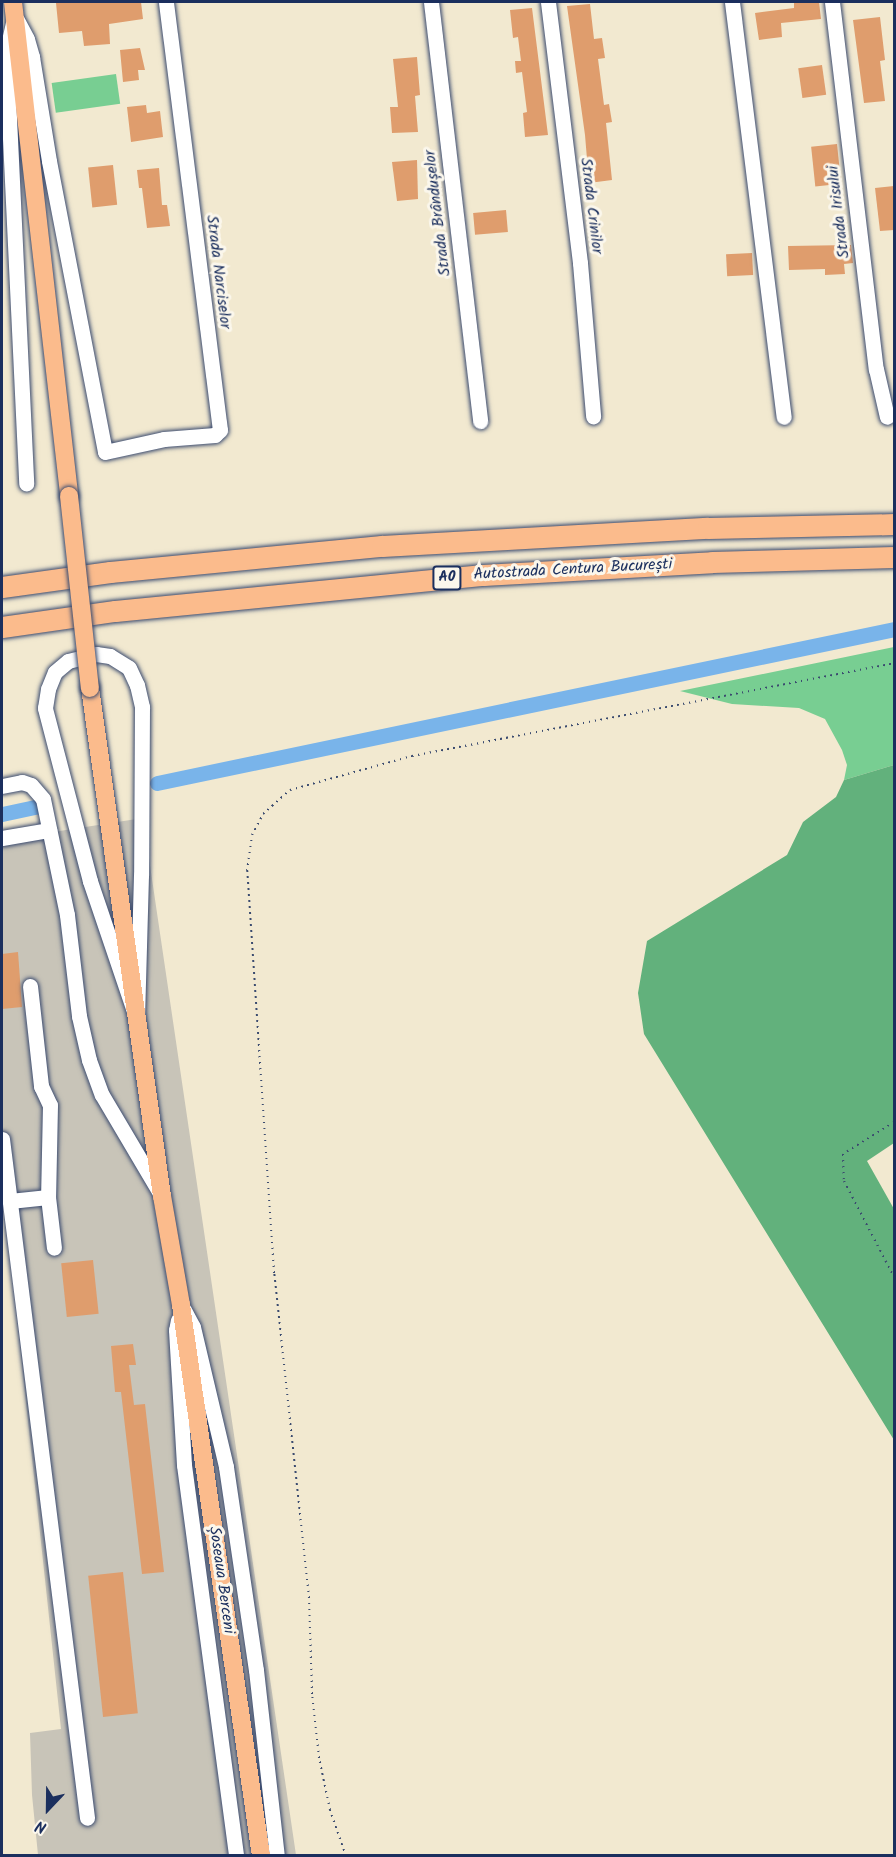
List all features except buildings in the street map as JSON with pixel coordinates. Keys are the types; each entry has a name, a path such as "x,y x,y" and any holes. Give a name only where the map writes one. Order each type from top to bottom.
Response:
{"highway":[{"name":"A0","path":"2,587 121,571 394,545 696,529 894,524"},
{"name":"Autostrada Centura București","path":"2,627 115,611 483,575 712,562 894,557"}],"main road":[{"name":"Șoseaua Berceni","path":"14,9 90,688 162,1196 181,1305 261,1856"}],"street":[{"name":"Strada Narciselor","path":"14,9 32,57 49,161 105,452 164,439 215,435 220,430 166,2"},
{"name":"Strada Brândușelor","path":"431,2 480,421"},
{"name":"Strada Crinilor","path":"548,2 580,263 592,416"},
{"path":"732,2 784,417"},
{"name":"Strada Irisului","path":"832,2 876,369 887,417"},
{"path":"14,9 8,44 7,75 27,484"},
{"path":"82,656 110,656 120,660 129,668 137,685 142,707 137,1020 90,881 45,708 48,689 55,672 68,661 82,656"},
{"path":"2,786 22,782 31,785 43,799 67,915 79,1016 89,1060 102,1095 162,1196"},
{"path":"2,838 49,830"},
{"path":"30,986 41,1086 50,1105 48,1197 54,1248"},
{"path":"2,1138 87,1818"},
{"path":"10,1201 48,1197"},
{"path":"181,1305 176,1330 184,1466 236,1856"},
{"path":"181,1305 193,1327 226,1467 256,1670 277,1856"}],"path":[{"path":"346,1856 330,1810 319,1758 312,1694 309,1598 273,1273 247,871 252,835 263,814 290,790 412,756 894,663"},
{"path":"894,1122 843,1154 844,1181 894,1277"}],"shaded area":[{"path":"143,818 296,1855 38,1855 32,1795 30,1733 61,1729 2,1178 2,840"}],"green space":[{"path":"116,74 120,104 56,113 52,83"},
{"path":"894,647 894,765 844,780 847,765 842,750 825,719 799,708 732,704 680,691"},
{"path":"894,765 894,1143 867,1161 894,1209 894,1440 644,1034 638,993 647,941 787,855 803,822 836,797 844,780"}],"waterway":[{"path":"157,783 894,629"},
{"path":"2,814 44,805"}]}
